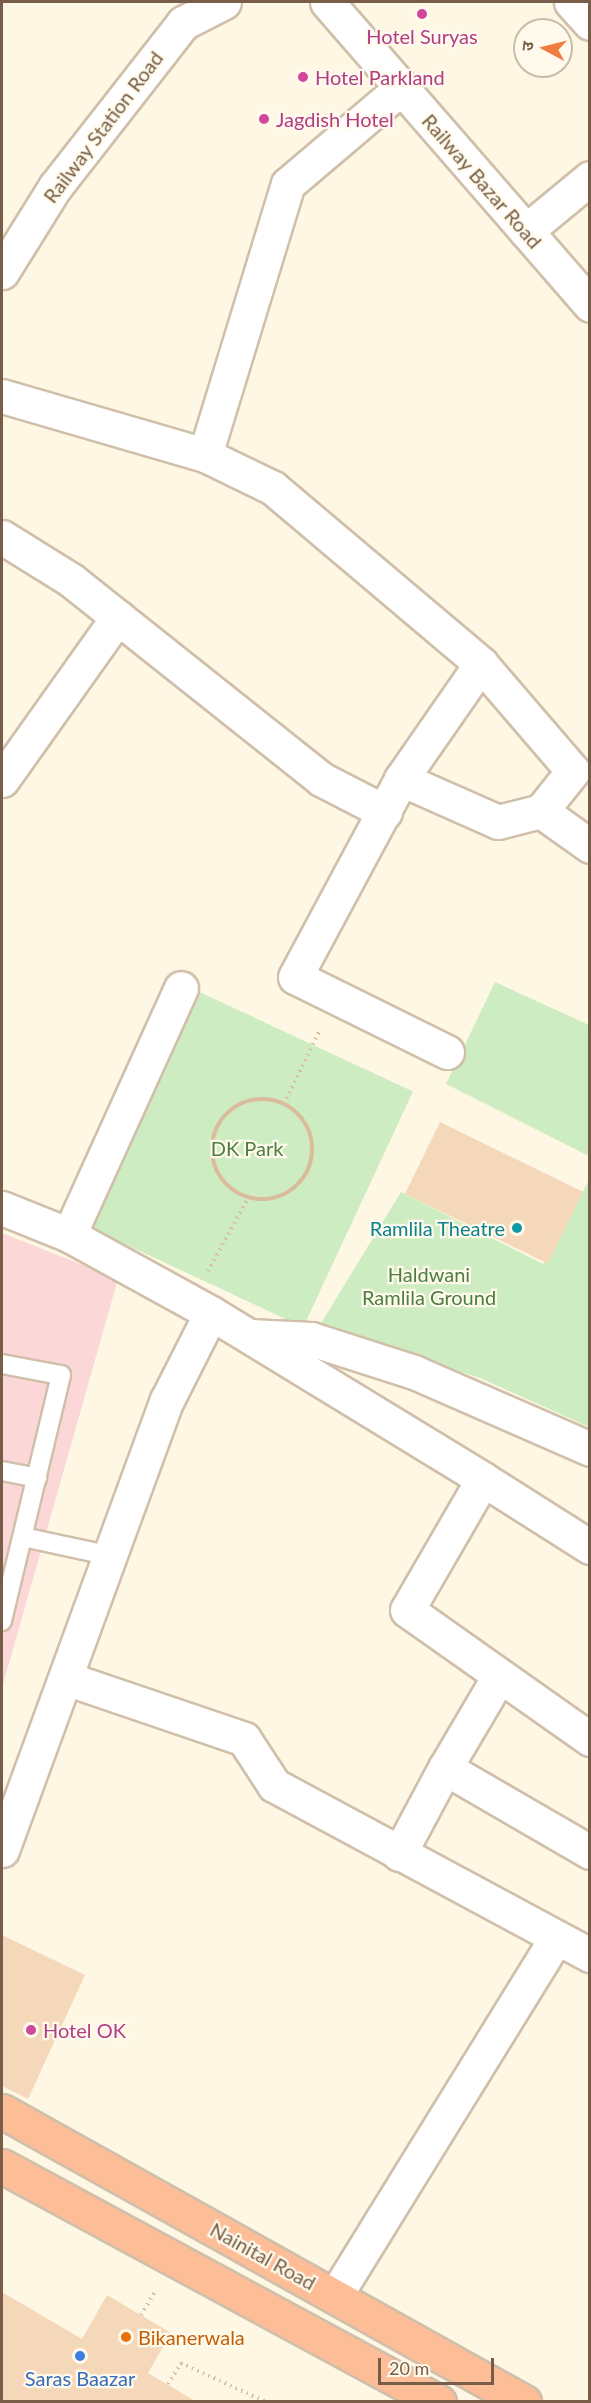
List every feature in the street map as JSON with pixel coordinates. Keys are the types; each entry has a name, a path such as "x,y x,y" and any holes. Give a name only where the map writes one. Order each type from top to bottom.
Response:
{"highway":[{"name":"Nainital Road","path":"2,2111 524,2402"},
{"path":"2,2166 439,2402"},
{"path":"312,2333 335,2296"}],"street":[{"name":"Railway Station Road","path":"2,272 55,187 183,23 224,2"},
{"name":"Railway Bazar Road","path":"327,2 590,305"},
{"path":"571,2 590,23"},
{"path":"205,455 288,184 401,88"},
{"path":"526,231 590,178"},
{"path":"2,396 205,455 273,488 481,664 581,765 541,811 498,822 401,779"},
{"path":"2,537 118,617 321,779 385,812"},
{"path":"2,780 118,617"},
{"path":"447,1052 295,977 401,779 481,664"},
{"path":"541,811 590,846"},
{"path":"69,1235 181,988"},
{"path":"2,1208 69,1235 201,1307 590,1547"},
{"path":"2,1850 68,1679 201,1307"},
{"path":"245,1336 311,1339 414,1372 590,1449"},
{"path":"483,1479 407,1610 498,1678 590,1739"},
{"path":"399,1854 445,1768 498,1678"},
{"path":"68,1679 244,1739 274,1785 590,1956"},
{"path":"445,1768 590,1852"},
{"path":"335,2296 556,1938"}],"lane":[{"path":"2,1364 61,1375 2,1621"},
{"path":"2,1471 37,1478"},
{"path":"23,1537 112,1556"}],"path":[{"path":"284,1104 337,997"},
{"path":"259,1099 284,1104 307,1127 312,1160 305,1176 287,1192 264,1200 248,1198 232,1191 214,1164 215,1132 236,1106 259,1099"},
{"path":"201,1307 248,1198"},
{"path":"168,2384 181,2363 266,2402"}],"shaded area":[{"path":"2,1233 118,1279 2,1688"}],"green space":[{"path":"495,982 589,1025 589,1156 446,1084"},
{"name":"DK Park","path":"191,988 413,1092 303,1327 81,1224"},
{"name":"Haldwani Ramlila Ground","path":"589,1180 589,1427 480,1378 320,1325 401,1192 543,1264"}],"building":[{"name":"Ramlila Theatre","path":"440,1122 583,1192 548,1264 405,1194"},
{"name":"Hotel OK","path":"2,1935 85,1975 28,2099 2,2086"},
{"name":"Saras Baazar","path":"2,2292 82,2339 107,2295 171,2333 148,2373 197,2402 2,2402"}],"place":[{"name":"Hotel Suryas","path":"422,14"},
{"name":"Hotel Parkland","path":"303,77"},
{"name":"Jagdish Hotel","path":"264,119"},
{"name":"Ramlila Theatre","path":"517,1228"},
{"name":"Hotel OK","path":"31,2030"},
{"name":"Bikanerwala","path":"126,2337"},
{"name":"Saras Baazar","path":"80,2356"}]}
